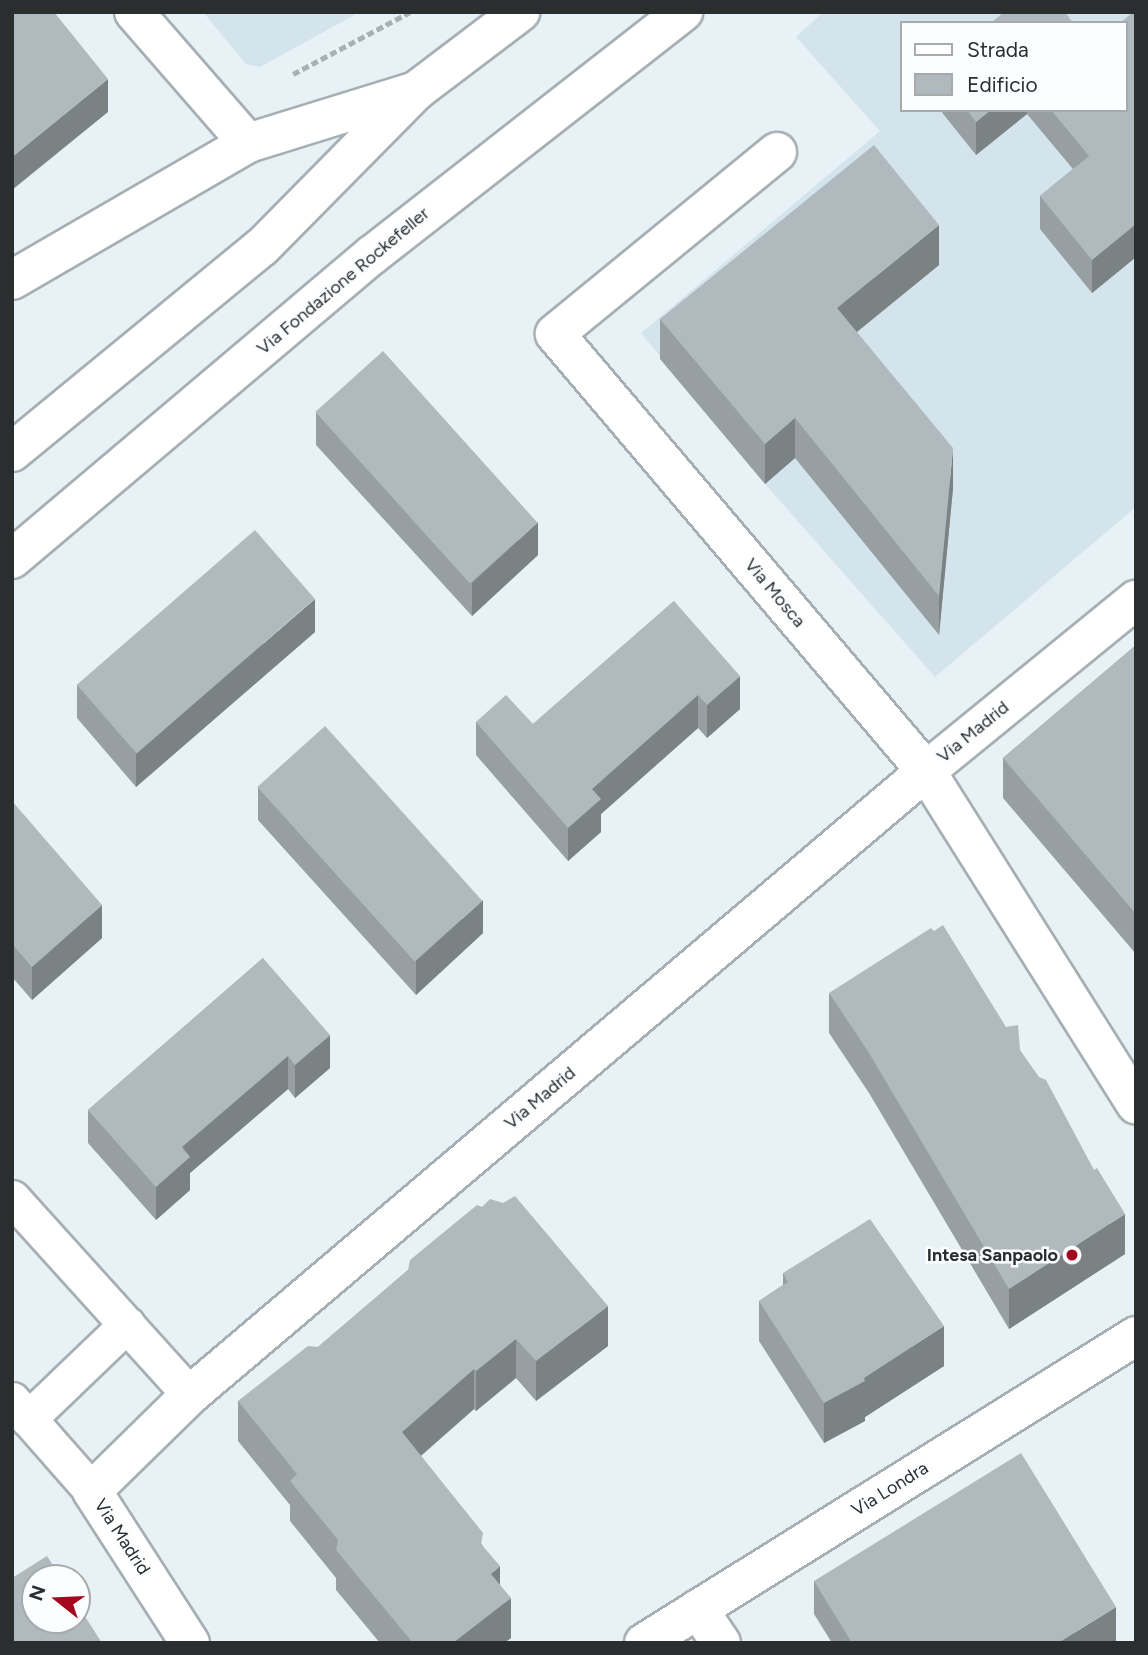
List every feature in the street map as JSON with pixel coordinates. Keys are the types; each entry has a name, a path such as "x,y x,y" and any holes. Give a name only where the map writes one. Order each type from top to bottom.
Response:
{"street":[{"path":"134,12 248,143"},
{"path":"12,452 262,247 416,91 520,12"},
{"name":"Via Fondazione Rockefeller","path":"12,559 372,254 683,12"},
{"path":"12,280 248,143 416,91"},
{"name":"Via Mosca","path":"777,152 555,334 926,771 1136,1104"},
{"name":"Via Madrid","path":"190,1643 92,1491 190,1395 926,771 1136,600"},
{"name":"Via Londra","path":"645,1643 1136,1336"},
{"path":"698,1609 721,1643"}],"lane":[{"path":"12,1198 190,1395"},
{"path":"92,1491 20,1409 127,1324"}],"path":[{"path":"286,77 410,12"}],"shaded area":[{"path":"203,12 360,12 260,67 246,64"},
{"path":"823,12 1136,12 1136,507 935,677 765,484 641,333 880,131 796,37"}],"building":[{"path":"12,12 54,12 108,79 12,157"},
{"path":"1004,12 1065,12 1072,21 993,21"},
{"path":"1136,12 1136,224 1092,260 1040,196 1089,156 1053,112 1127,112 1127,21 1122,21"},
{"path":"968,112 988,112 976,122"},
{"path":"874,145 939,225 837,308 953,448 939,596 795,418 765,444 660,319"},
{"path":"383,351 538,523 470,584 315,412"},
{"path":"255,530 315,599 137,754 77,685"},
{"path":"674,601 740,676 707,705 698,695 592,789 601,799 568,828 476,722 506,695 533,724"},
{"path":"1136,645 1136,914 1003,758"},
{"path":"325,726 482,901 415,962 257,787"},
{"path":"12,801 102,905 32,967 12,944"},
{"path":"943,925 1006,1027 1018,1025 1020,1050 1039,1077 1046,1080 1094,1170 1097,1168 1125,1214 1009,1289 869,1053 829,993 931,928 934,931"},
{"path":"263,958 330,1035 295,1065 288,1056 182,1147 190,1157 156,1187 88,1110"},
{"path":"515,1196 608,1306 536,1361 516,1339 476,1371 474,1369 402,1432 483,1533 481,1544 500,1566 491,1574 511,1598 453,1643 413,1643 336,1550 338,1540 290,1481 297,1474 238,1401 308,1346 318,1347 408,1270 410,1260 477,1205 482,1207 490,1199 503,1203"},
{"path":"870,1219 944,1326 864,1378 865,1381 824,1403 759,1301 788,1282 783,1273"},
{"path":"1021,1453 1116,1607 1058,1643 852,1643 814,1581"},
{"path":"47,1556 52,1564 34,1564"},
{"path":"21,1572 21,1634 91,1634 91,1626 102,1643 12,1643 12,1578"}],"place":[{"name":"Intesa Sanpaolo","path":"1072,1255"}]}
